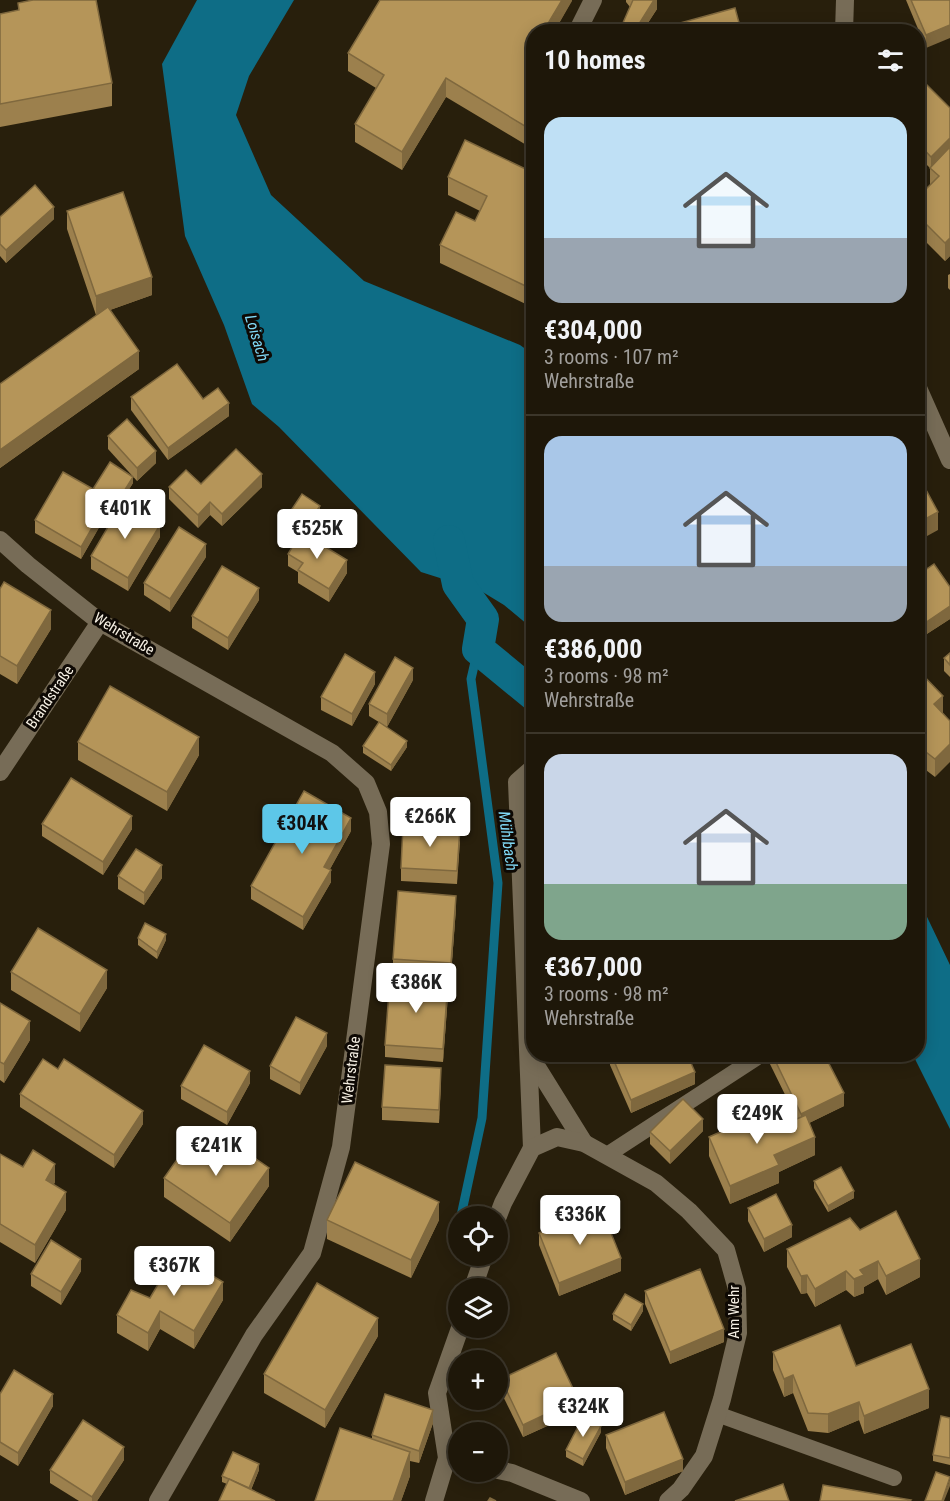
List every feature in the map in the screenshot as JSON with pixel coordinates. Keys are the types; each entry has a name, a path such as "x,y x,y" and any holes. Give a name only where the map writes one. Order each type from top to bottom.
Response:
{"street":[{"path":"581,24 593,0"},
{"path":"844,24 845,0"},
{"path":"925,404 950,460"},
{"name":"Wehrstraße","path":"0,540 100,622 332,753 366,783 378,812 381,844 341,1147 312,1253 254,1335 158,1501"},
{"name":"Brandstraße","path":"0,772 100,622"},
{"path":"526,774 517,782 526,1004"},
{"path":"502,1206 532,1148 528,1062"},
{"path":"534,1062 584,1143"},
{"name":"Am Wehr","path":"532,1148 557,1137 584,1143 607,1155 656,1183 689,1211 726,1251 737,1289 738,1333 704,1456 681,1489 668,1501"},
{"path":"448,1439 437,1394 457,1338"},
{"path":"434,1501 448,1470"},
{"path":"508,1472 581,1501"}],"lane":[{"path":"607,1155 750,1062"},
{"path":"717,1414 894,1478"}],"water":[{"name":"Loisach","path":"197,0 294,0 249,76 236,115 271,195 364,281 526,349 526,623 504,605 481,591 421,572 279,427 252,404 224,325 185,236 162,64"},
{"path":"925,913 950,965 950,1129 916,1062 925,1062"}],"building":[{"path":"33,0 96,0 112,83 0,104 0,14 19,10 18,3"},
{"path":"380,0 562,0 548,24 526,24 526,127 446,78 402,152 355,124 384,75 348,53"},
{"path":"633,0 654,0 639,24 622,24"},
{"path":"911,0 950,0 950,25 926,35 925,24 921,24"},
{"path":"735,8 739,24 680,24"},
{"path":"925,83 950,108 950,138 931,157 925,151"},
{"path":"465,140 526,169 526,286 440,245 456,212 475,221 487,196 448,177"},
{"path":"950,147 950,238 945,243 925,223 925,190 939,176 930,168"},
{"path":"35,185 54,207 6,250 0,244 0,217"},
{"path":"123,192 152,277 96,296 67,211"},
{"path":"108,307 139,351 0,450 0,384"},
{"path":"177,364 203,399 218,388 229,403 168,448 131,397"},
{"path":"127,419 156,451 137,468 108,436"},
{"path":"236,449 262,474 222,514 210,502 198,515 169,487 186,470 201,484"},
{"path":"110,462 133,477 116,504 93,489"},
{"path":"63,472 109,498 81,547 35,520"},
{"path":"925,488 938,512 925,519"},
{"path":"302,494 320,506 305,527 288,515"},
{"path":"122,503 160,525 128,578 91,556"},
{"path":"179,527 206,544 170,599 144,583"},
{"path":"301,532 347,560 329,589 298,570 303,563 288,554"},
{"path":"934,564 950,587 950,606 925,623 925,570"},
{"path":"222,566 259,588 228,638 192,616"},
{"path":"4,582 51,610 17,666 0,656 0,589"},
{"path":"950,653 950,665 944,658"},
{"path":"345,654 375,672 352,714 321,697"},
{"path":"395,657 413,668 387,714 369,704"},
{"path":"925,677 943,696 934,704 950,721 950,744 935,759 925,751"},
{"path":"110,686 199,737 167,792 78,742"},
{"path":"379,722 407,741 391,765 363,746"},
{"path":"71,778 132,816 103,862 42,824"},
{"path":"304,791 351,818 324,867 331,870 303,917 251,886"},
{"path":"403,826 460,828 457,871 401,868"},
{"path":"136,849 162,865 144,893 118,876"},
{"path":"398,891 456,896 451,963 393,959"},
{"path":"145,923 166,934 157,952 138,938"},
{"path":"38,928 107,970 80,1014 11,972"},
{"path":"390,978 448,982 443,1049 385,1045"},
{"path":"0,1003 30,1021 4,1064 0,1062"},
{"path":"296,1017 327,1033 300,1083 270,1066"},
{"path":"204,1045 250,1071 227,1112 181,1086"},
{"path":"43,1059 58,1069 64,1059 143,1111 114,1155 20,1094"},
{"path":"614,1062 691,1062 695,1072 631,1100"},
{"path":"776,1062 828,1062 844,1093 801,1114"},
{"path":"385,1065 441,1068 439,1110 382,1107"},
{"path":"683,1099 703,1119 670,1151 650,1132"},
{"path":"771,1110 778,1127 806,1115 815,1137 774,1155 779,1165 730,1186 709,1137"},
{"path":"195,1134 232,1159 240,1148 269,1168 230,1223 164,1178"},
{"path":"33,1150 55,1164 46,1180 66,1192 35,1245 0,1224 0,1154 23,1167"},
{"path":"355,1162 439,1202 411,1260 327,1220"},
{"path":"841,1167 854,1191 828,1206 814,1181"},
{"path":"776,1194 792,1225 764,1239 748,1208"},
{"path":"601,1208 621,1258 559,1283 539,1233"},
{"path":"896,1211 920,1259 886,1276 878,1261 860,1270 864,1275 854,1279 846,1271 815,1289 807,1275 801,1276 787,1249 850,1218 860,1230"},
{"path":"51,1240 81,1259 61,1292 31,1274"},
{"path":"176,1254 223,1282 194,1331 160,1311 148,1333 117,1315 131,1290 150,1298"},
{"path":"700,1269 724,1329 670,1352 645,1291"},
{"path":"317,1283 378,1318 325,1410 264,1374"},
{"path":"625,1294 643,1304 631,1325 613,1314"},
{"path":"840,1325 856,1366 911,1344 929,1389 864,1416 859,1402 828,1414 808,1413 793,1375 784,1379 773,1352"},
{"path":"556,1353 578,1399 523,1425 508,1394 508,1376"},
{"path":"14,1370 53,1394 18,1453 0,1442 0,1394"},
{"path":"385,1394 433,1410 419,1451 372,1435"},
{"path":"664,1412 683,1459 625,1482 606,1435"},
{"path":"941,1416 950,1418 950,1458 933,1455"},
{"path":"583,1417 601,1426 583,1459 566,1450"},
{"path":"83,1420 124,1447 92,1497 50,1470"},
{"path":"340,1428 410,1452 393,1501 315,1501"},
{"path":"233,1452 259,1464 249,1488 222,1476"},
{"path":"936,1472 950,1477 942,1501 925,1501"},
{"path":"229,1479 275,1501 219,1501"},
{"path":"783,1484 789,1501 735,1501"},
{"path":"823,1485 911,1500 820,1501"}],"waterway":[{"path":"449,541 458,584 483,619 478,649 526,688"},
{"name":"Mühlbach","path":"463,1206 482,1118 498,883 471,679 478,649"}]}
